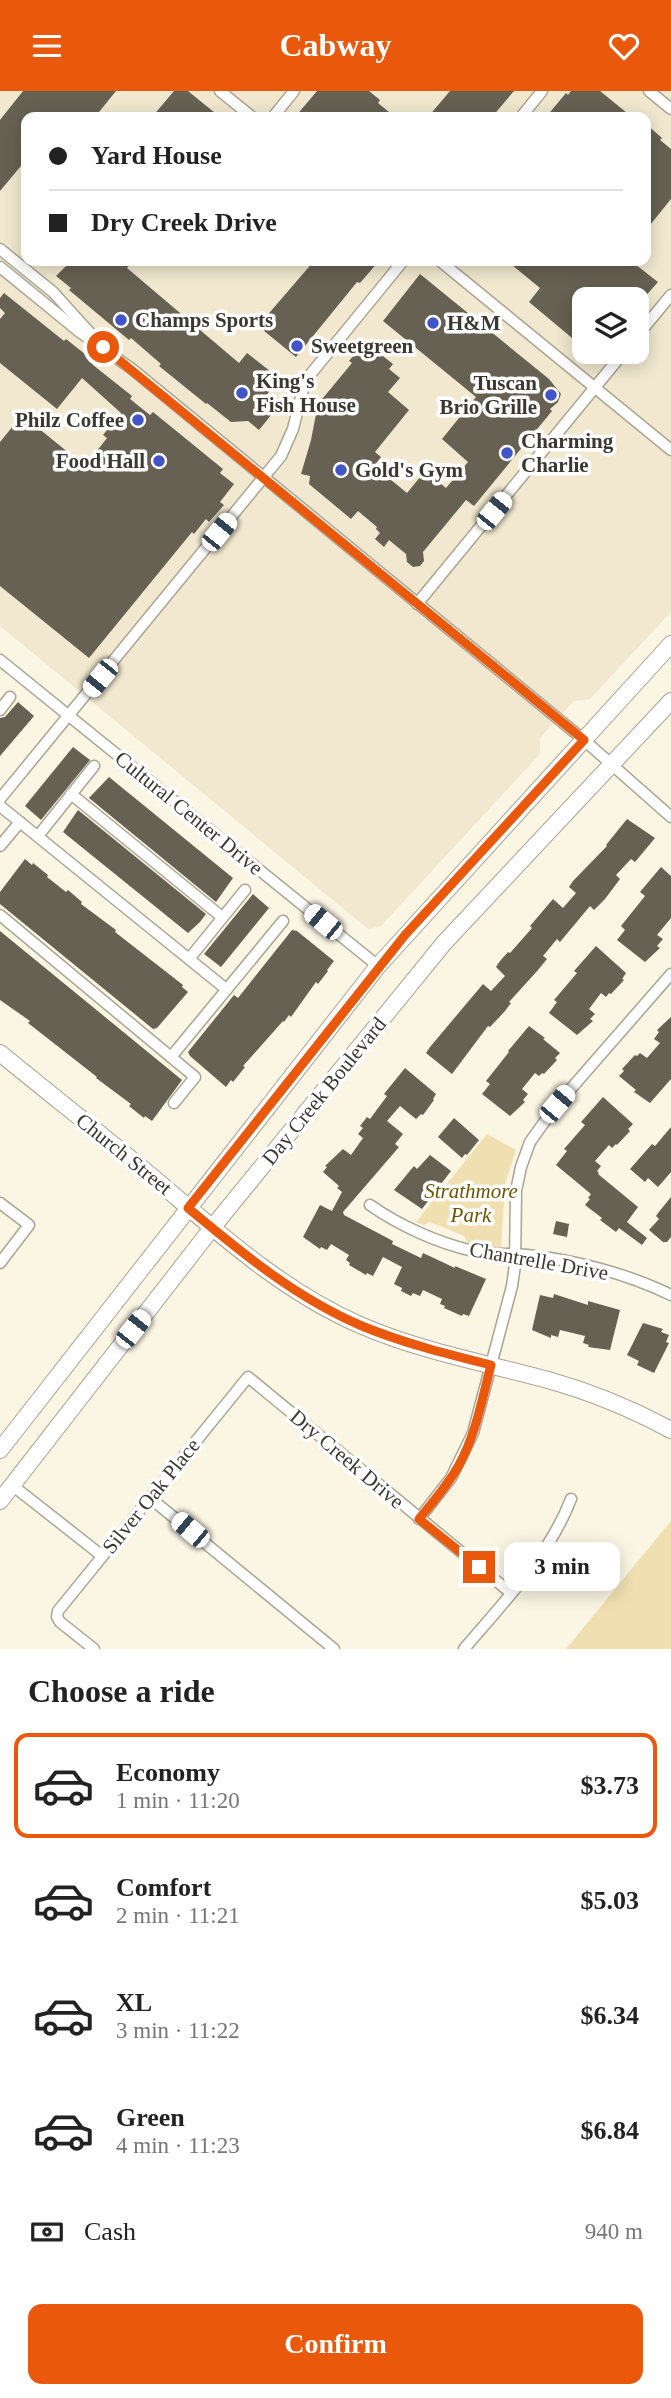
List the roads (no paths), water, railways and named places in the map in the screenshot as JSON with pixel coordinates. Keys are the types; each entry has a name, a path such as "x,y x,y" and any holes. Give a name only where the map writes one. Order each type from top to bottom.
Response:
{"main road":[{"name":"Day Creek Boulevard","path":"0,1450 378,966 671,644"},
{"name":"Day Creek Boulevard","path":"0,1501 212,1228 444,943 671,701"},
{"name":"Church Street","path":"0,1053 273,1276 340,1316 402,1341 596,1395 671,1430"}],"street":[{"path":"220,91 247,112"},
{"path":"277,112 294,91"},
{"path":"525,112 542,91"},
{"path":"649,91 671,109"},
{"path":"0,249 52,292 103,347"},
{"path":"0,799 281,456 291,437 305,381 399,266"},
{"path":"446,266 671,450"},
{"path":"0,267 103,347 584,740 671,817"},
{"path":"649,322 671,295"},
{"path":"417,604 614,364"},
{"name":"Cultural Center Drive","path":"0,660 378,966"},
{"path":"0,710 10,698"},
{"path":"37,836 94,766"},
{"path":"71,794 222,917"},
{"path":"0,806 226,989"},
{"path":"0,846 20,822"},
{"path":"189,959 245,890"},
{"path":"0,915 195,1077 174,1103"},
{"path":"171,1057 283,921"},
{"path":"419,1519 452,1478 473,1433 512,1286 516,1191 530,1142 554,1108 671,974"},
{"path":"0,1203 29,1225 0,1263"},
{"name":"Chantrelle Drive","path":"370,1205 398,1221 457,1246 482,1252 542,1257 636,1280 671,1295"},
{"name":"Dry Creek Drive","path":"248,1377 511,1593"},
{"name":"Silver Oak Place","path":"94,1649 57,1617 58,1611 248,1377"},
{"path":"12,1485 101,1555"},
{"path":"149,1496 334,1649"},
{"path":"464,1649 511,1593 562,1522 571,1499"}],"place":[{"name":"Champs Sports","path":"121,320"},
{"name":"H&M","path":"433,323"},
{"name":"Sweetgreen","path":"297,346"},
{"name":"King's Fish House","path":"242,393"},
{"name":"Tuscan Brio Grille","path":"551,395"},
{"name":"Philz Coffee","path":"138,420"},
{"name":"Charming Charlie","path":"507,453"},
{"name":"Food Hall","path":"159,461"},
{"name":"Gold's Gym","path":"341,470"}],"park label":[{"name":"Strathmore Park","path":"471,1203"}]}
